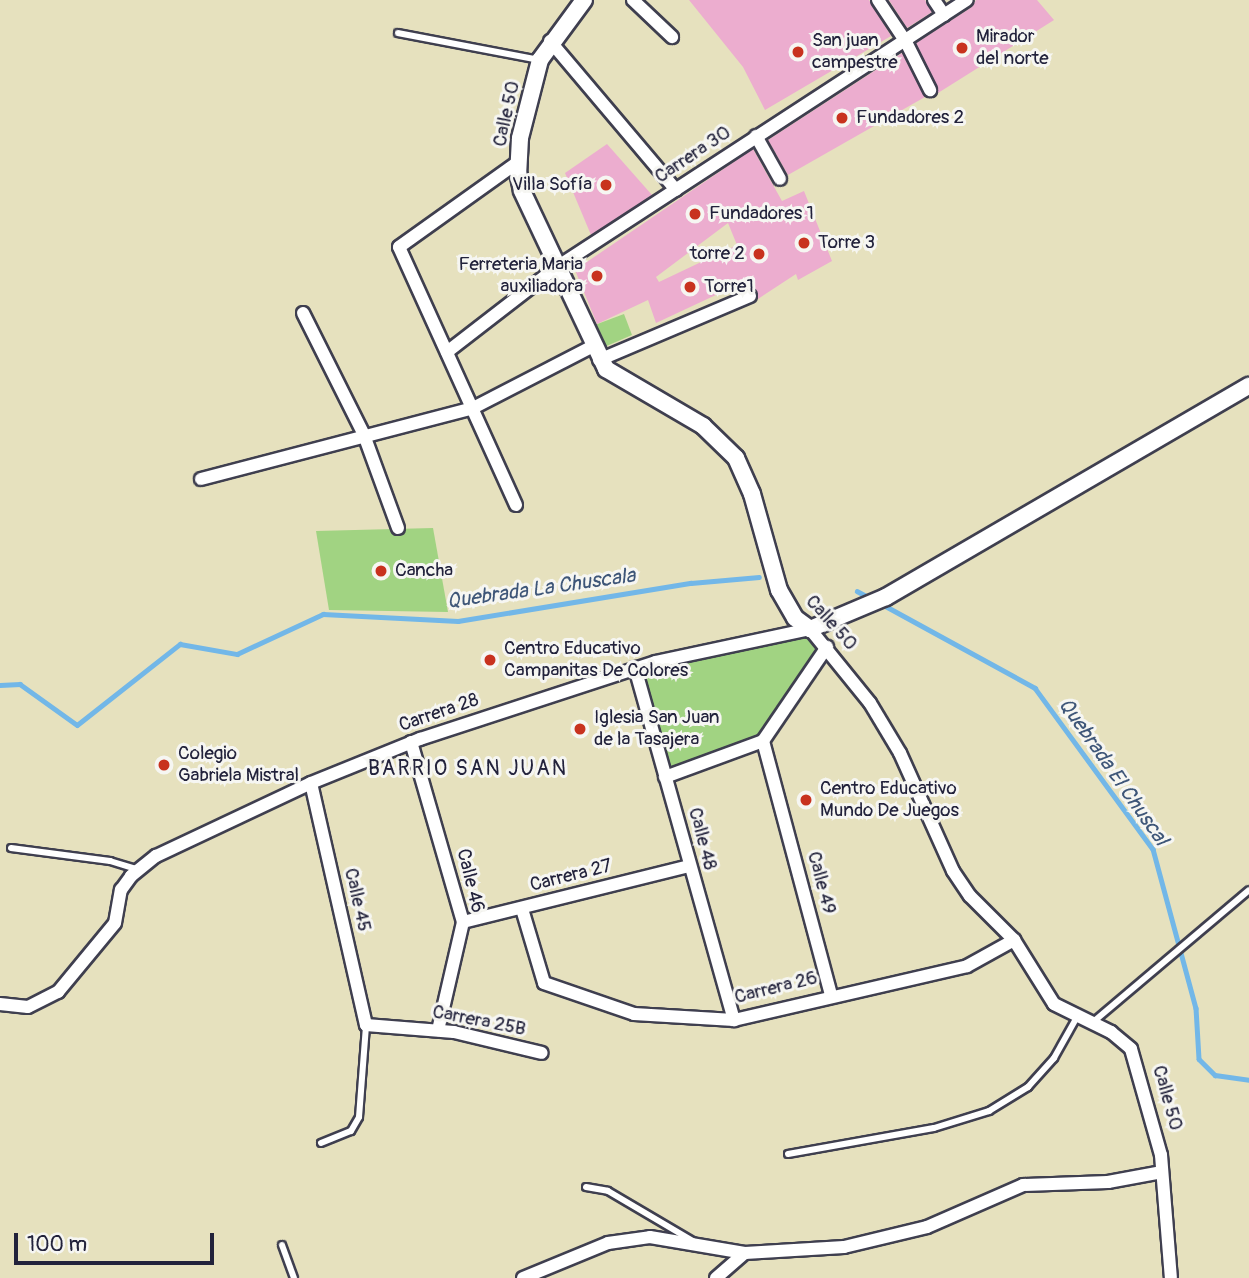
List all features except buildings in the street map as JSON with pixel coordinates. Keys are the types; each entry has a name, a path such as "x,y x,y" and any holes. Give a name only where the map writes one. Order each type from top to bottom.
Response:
{"street":[{"name":"Calle 50","path":"584,0 550,41 540,60 520,138 518,162 522,191 596,353 634,388 725,442 752,494 779,590 789,608 827,647 870,703 900,753 953,871 970,896 1014,940 1054,1004 1090,1025 1111,1032 1131,1049 1154,1122 1171,1278"},
{"path":"633,0 672,37"},
{"path":"878,0 906,41 930,90"},
{"path":"934,0 944,15"},
{"name":"Carrera 30","path":"447,352 557,267 967,0"},
{"path":"550,41 676,190"},
{"path":"756,136 780,179"},
{"path":"516,505 399,247 518,162"},
{"path":"201,480 473,408 596,353 750,296"},
{"path":"303,313 364,435 398,528"},
{"path":"810,629 886,597 1249,386"},
{"name":"Carrera 28","path":"138,870 156,856 311,783 411,742 635,668 810,629"},
{"path":"665,777 762,741 827,647"},
{"name":"Calle 48","path":"635,668 734,1020"},
{"name":"Calle 49","path":"762,741 831,994"},
{"name":"Calle 46","path":"411,742 463,922 438,1030"},
{"name":"Calle 45","path":"311,783 366,1025"},
{"name":"Carrera 27","path":"463,922 689,866"},
{"path":"0,1004 28,1007 58,992 72,979 116,923 121,890 138,870"},
{"name":"Carrera 26","path":"522,909 544,983 634,1014 734,1020 831,994 967,966 1014,940"},
{"name":"Carrera 25B","path":"366,1025 438,1030 542,1053"},
{"path":"523,1278 608,1243 650,1237 695,1242 745,1253 844,1247 927,1227 1023,1185 1108,1182 1161,1172"},
{"path":"716,1278 745,1253"}],"lane":[{"path":"398,33 540,60"},
{"path":"11,849 110,861 138,870"},
{"path":"1090,1025 1249,890"},
{"path":"788,1154 934,1128 989,1111 1028,1087 1054,1058 1077,1017"},
{"path":"321,1143 351,1131 359,1117 366,1025"},
{"path":"586,1187 608,1191 695,1242"},
{"path":"282,1245 294,1278"}],"green space":[{"path":"624,314 632,335 602,348 592,326"},
{"name":"Cancha","path":"433,528 448,612 329,610 316,531"},
{"path":"801,624 827,647 762,740 665,775 636,668"}],"waterway":[{"name":"Quebrada La Chuscala","path":"0,685 20,684 77,725 180,644 237,654 323,614 458,621 691,583 759,577"},
{"name":"Quebrada El Chuscal","path":"857,591 872,599"},
{"name":"Quebrada El Chuscal","path":"880,603 1035,688 1153,849 1196,1008 1199,1059 1215,1075 1249,1080"}],"place":[{"name":"Mirador del norte","path":"962,48"},
{"name":"San juan campestre","path":"798,52"},
{"name":"Fundadores 2","path":"842,118"},
{"name":"Villa Sofía","path":"606,185"},
{"name":"Fundadores 1","path":"695,214"},
{"name":"Torre 3","path":"804,243"},
{"name":"torre 2","path":"759,254"},
{"name":"Ferreteria Maria auxiliadora","path":"597,276"},
{"name":"Torre1","path":"690,287"},
{"name":"Cancha","path":"381,571"},
{"name":"Centro Educativo Campanitas De Colores","path":"490,660"},
{"name":"Iglesia San Juan de la Tasajera","path":"580,729"},
{"name":"Colegio Gabriela Mistral","path":"164,765"},
{"name":"Centro Educativo Mundo De Juegos","path":"806,800"}],"district":[{"name":"BARRIO SAN JUAN","path":"468,769"}]}
